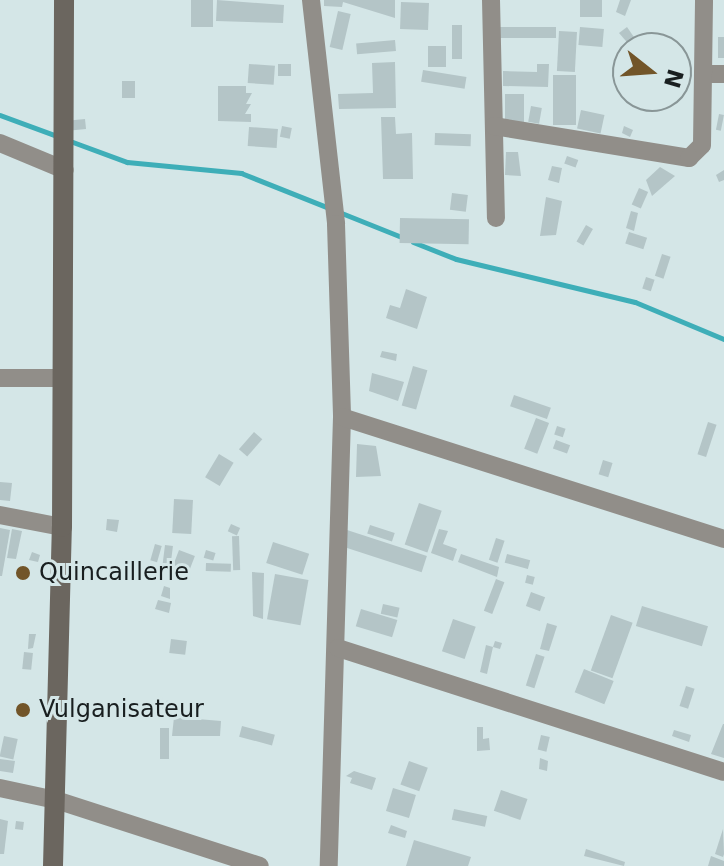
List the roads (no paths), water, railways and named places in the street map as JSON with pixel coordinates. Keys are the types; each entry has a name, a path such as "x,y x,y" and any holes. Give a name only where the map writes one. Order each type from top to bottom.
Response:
{"street":[{"path":"53,866 62,527 64,0"},
{"path":"311,0 336,224 342,417 338,648 329,866"},
{"path":"494,126 689,158 702,145 704,0"},
{"path":"489,1 496,218"},
{"path":"703,74 724,74"},
{"path":"0,143 65,170"},
{"path":"0,378 63,378"},
{"path":"342,417 724,539"},
{"path":"0,515 62,527"},
{"path":"338,648 724,772"},
{"path":"0,788 56,800 260,866"}],"waterway":[{"path":"0,115 57,136"},
{"path":"70,141 127,162 241,173 329,208"},
{"path":"339,212 404,238"},
{"path":"413,242 456,259 635,302 724,339"}],"place":[{"name":"Quincaillerie","path":"23,573"},
{"name":"Vulganisateur","path":"23,710"}]}
